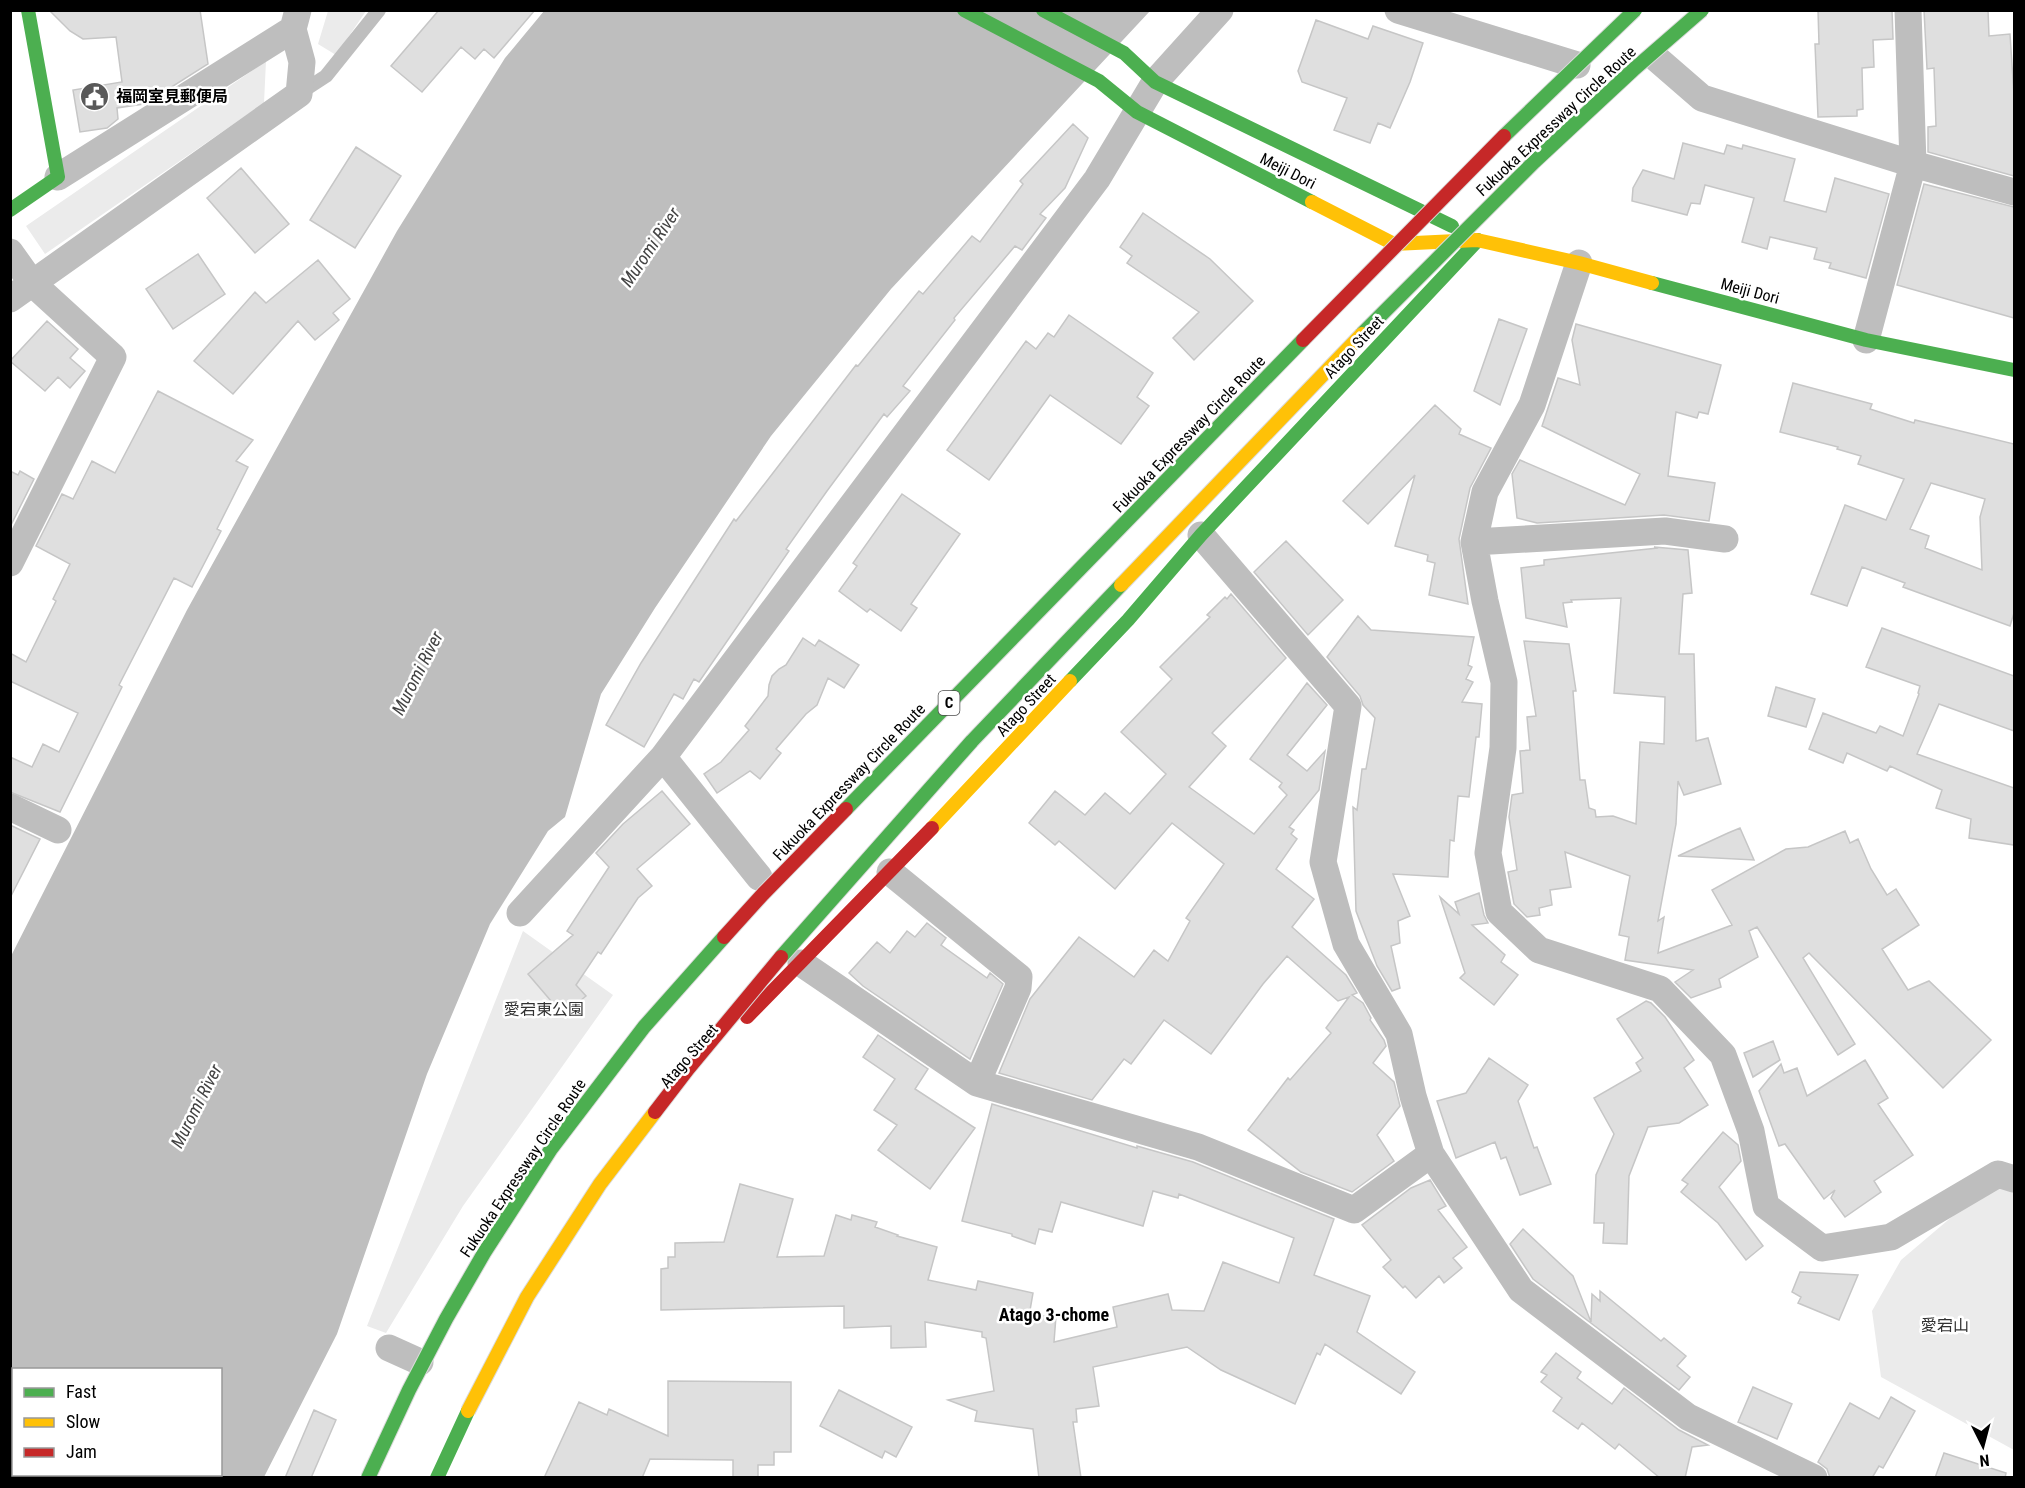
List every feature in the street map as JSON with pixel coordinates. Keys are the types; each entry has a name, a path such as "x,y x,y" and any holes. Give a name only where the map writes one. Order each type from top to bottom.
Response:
{"main road":[{"path":"10,210 58,177 28,10"},
{"name":"Meiji Dori","path":"964,10 1099,81 1137,112 1394,244 1481,236"},
{"name":"Meiji Dori","path":"1043,10 1124,53 1155,82 1481,236 1866,340 2014,370"},
{"path":"1098,530 1394,244 1431,214 1576,64 1634,10"},
{"name":"Fukuoka Expressway Circle Route","path":"369,1478 414,1380 484,1253 551,1149 644,1027 763,894 1287,356 1499,141 1634,10"},
{"name":"Fukuoka Expressway Circle Route","path":"436,1478 527,1297 600,1184 688,1069 774,965 972,741 1307,390 1534,162 1702,10"},
{"path":"1559,158 1657,59 1713,10"},
{"name":"Atago Street","path":"436,1478 480,1384 542,1278 625,1157 712,1052 890,872 1128,620 1201,535 1481,236"},
{"path":"793,843 937,702 1033,598"},
{"path":"369,1478 420,1362 488,1237 567,1115 763,873"}],"street":[{"path":"520,913 663,757 1097,179 1155,82 1220,10"},
{"path":"1398,10 1576,64"},
{"path":"1866,340 1913,164 1908,10"},
{"path":"10,299 299,94 302,62 296,20 58,177"},
{"path":"1657,59 1702,98 1913,164 2014,192"},
{"path":"10,252 32,283 113,357 10,563"},
{"path":"1579,263 1532,405 1485,492 1474,542 1504,682 1503,748 1488,853 1499,912 1539,950 1660,989 1724,1055 1751,1131 1766,1206 1822,1248 1891,1237 1998,1174 2014,1179"},
{"path":"1474,542 1665,531 1725,539"},
{"path":"1201,535 1348,706 1323,862 1346,944 1399,1034 1413,1096 1431,1154 1521,1290 1688,1417 1814,1478"},
{"path":"663,757 763,873"},
{"path":"10,807 58,830"},
{"path":"890,872 1019,977 1018,988 977,1083"},
{"path":"801,963 977,1083 1198,1147 1354,1210 1431,1154"},
{"path":"389,1348 420,1362"}],"lane":[{"path":"299,94 326,76 379,10"}],"green space":[{"path":"328,11 366,11 336,55 318,44"},
{"path":"266,61 264,103 45,254 26,226"},
{"name":"愛宕東公園","path":"523,931 613,995 463,1206 386,1333 367,1326"},
{"name":"愛宕山","path":"2014,1164 2014,1450 1881,1377 1872,1311 1901,1260"}],"water":[{"name":"Muromi River","path":"544,11 1150,11 891,289 771,436 655,608 601,694 565,817 548,831 490,924 427,1074 337,1334 264,1477 11,1477 10,958 187,610 397,231 505,58"}],"building":[{"path":"49,10 200,10 208,64 170,88 147,91 148,102 144,104 117,108 118,119 107,128 80,132 73,90 122,82 116,37 83,39 70,31"},
{"path":"439,10 535,10 494,58 484,49 475,59 461,47 422,92 391,66"},
{"path":"1818,10 1892,10 1893,39 1873,40 1874,67 1862,68 1863,109 1857,110 1857,116 1818,117 1815,44 1819,44"},
{"path":"1924,10 1988,10 1989,36 2010,34 2014,95 2014,176 1928,152 1928,127 1936,126 1934,68 1927,69"},
{"path":"1316,20 1368,39 1373,26 1423,43 1410,82 1390,128 1378,123 1370,143 1334,130 1347,98 1302,82 1298,71"},
{"path":"1073,124 1088,138 1065,188 1040,214 1046,218 1022,250 1015,246 954,318 955,320 903,386 910,391 887,417 884,414 827,491 786,549 789,551 699,682 694,679 683,699 674,694 644,747 606,725 641,663 734,519 736,521 856,365 858,366 919,291 923,294 972,236 980,242 1023,184 1020,181"},
{"path":"1683,143 1724,154 1727,145 1742,149 1743,145 1795,159 1784,201 1826,212 1835,178 1889,194 1866,278 1829,268 1831,263 1814,259 1817,248 1770,237 1767,249 1742,242 1754,198 1705,185 1700,204 1691,203 1687,215 1632,201 1633,188 1643,170 1674,179"},
{"path":"356,147 401,176 355,248 310,220"},
{"path":"241,168 289,224 255,253 207,198"},
{"path":"1924,184 2014,207 2014,318 1897,285"},
{"path":"1143,213 1210,259 1253,301 1194,360 1173,338 1199,312 1127,263 1132,256 1120,247"},
{"path":"198,254 225,294 173,329 146,289"},
{"path":"318,260 350,299 333,313 339,320 315,340 298,321 233,394 194,361 255,292 266,303"},
{"path":"1069,315 1153,373 1137,397 1149,406 1121,444 1050,395 989,480 947,450 1026,341 1036,349 1048,333 1054,337"},
{"path":"1499,319 1527,329 1500,405 1474,391"},
{"path":"47,321 78,349 70,358 85,371 70,388 58,377 45,391 10,361"},
{"path":"1576,324 1721,365 1708,414 1699,412 1697,418 1676,412 1668,476 1715,483 1709,521 1664,515 1537,523 1517,518 1512,474 1520,460 1625,505 1640,474 1542,426 1558,378 1580,385 1572,340"},
{"path":"1793,383 1872,404 1870,409 1914,423 1915,420 2014,444 2014,613 2010,626 1903,587 1905,583 1862,567 1847,606 1811,594 1845,505 1886,520 1904,479 1858,464 1861,456 1837,449 1838,447 1780,432","holes":["1931,483 1985,499 1980,517 1982,570 1925,548 1929,536 1910,529"]},
{"path":"158,391 253,440 236,461 248,467 217,529 221,531 192,587 174,578 119,685 122,687 60,812 10,792 10,757 32,767 43,744 59,752 78,713 10,681 10,653 26,662 56,601 53,599 70,564 36,546 62,494 73,499 92,461 115,473"},
{"path":"1435,405 1461,429 1459,434 1491,448 1470,488 1459,539 1468,604 1429,595 1435,563 1427,561 1428,555 1395,546 1415,475 1368,524 1343,501"},
{"path":"10,471 18,475 20,471 34,479 10,527"},
{"path":"902,494 960,534 911,604 917,608 901,631 870,609 867,612 839,591 857,566 853,563"},
{"path":"1286,541 1343,600 1308,635 1254,572"},
{"path":"1654,547 1688,550 1692,593 1683,594 1679,654 1694,654 1696,741 1708,738 1721,784 1684,795 1678,781 1676,824 1658,921 1664,917 1658,953 1732,925 1712,890 1786,849 1808,847 1845,831 1850,843 1858,839 1871,869 1887,895 1896,889 1919,925 1882,949 1908,990 1929,981 1991,1040 1943,1088 1809,953 1803,958 1855,1044 1838,1055 1757,927 1749,931 1758,957 1719,979 1721,987 1691,998 1675,982 1693,970 1625,960 1629,937 1619,935 1630,876 1565,852 1571,887 1550,890 1552,905 1539,908 1540,915 1527,917 1514,904 1508,872 1517,870 1509,817 1512,795 1523,793 1520,751 1530,750 1527,717 1536,716 1524,641 1569,644 1576,691 1573,691 1580,780 1585,780 1589,808 1595,810 1596,817 1613,816 1636,824 1640,742 1664,744 1665,697 1614,693 1621,598 1571,600 1572,602 1563,603 1567,627 1526,618 1521,568 1544,565 1544,560 1658,548"},
{"path":"1231,594 1286,658 1212,733 1226,746 1189,787 1254,834 1287,795 1279,787 1282,783 1250,759 1307,683 1327,705 1287,755 1307,771 1325,751 1319,790 1289,827 1294,830 1291,834 1297,839 1276,869 1314,899 1292,927 1346,975 1357,993 1352,995 1363,1003 1370,1020 1386,1046 1373,1063 1394,1082 1400,1106 1377,1135 1394,1161 1352,1192 1301,1172 1248,1130 1288,1078 1290,1080 1331,1033 1326,1028 1349,997 1338,1001 1287,956 1263,984 1211,1054 1164,1020 1131,1064 1124,1059 1092,1100 999,1073 1030,999 1079,937 1134,977 1154,950 1168,961 1190,921 1186,918 1224,864 1172,823 1115,889 1059,841 1055,845 1029,823 1055,791 1085,815 1105,793 1130,814 1166,774 1121,732 1172,679 1160,667 1210,617 1207,615"},
{"path":"1358,616 1371,630 1474,637 1468,665 1472,667 1466,679 1473,682 1462,702 1482,704 1469,797 1458,796 1454,841 1450,840 1448,877 1393,874 1410,916 1398,921 1400,943 1391,946 1400,988 1392,991 1377,966 1356,911 1353,807 1357,810 1362,769 1366,769 1375,718 1363,705 1360,696 1327,657"},
{"path":"1882,628 2014,676 2014,731 1939,704 1917,754 2014,788 2014,845 1969,838 1971,819 1936,808 1942,790 1890,766 1887,771 1847,753 1843,763 1809,749 1823,713 1876,733 1880,726 1903,736 1920,686 1866,667"},
{"path":"803,638 815,646 819,640 859,665 844,688 828,678 817,705 806,714 776,749 781,753 760,779 750,771 717,793 704,774 721,762 749,730 745,726 768,696 772,676 786,665"},
{"path":"1776,687 1815,699 1806,727 1768,716"},
{"path":"662,791 690,824 637,869 652,886 638,898 601,954 598,952 576,985 586,996 563,1015 528,974 573,935 567,931 609,867 596,853 623,824"},
{"path":"10,825 40,839 10,898"},
{"path":"1740,828 1754,860 1678,856 1728,833"},
{"path":"1479,893 1488,923 1472,925 1505,955 1501,962 1518,975 1494,1005 1460,978 1465,973 1440,897 1459,914 1455,902"},
{"path":"927,923 946,938 941,945 987,978 990,973 1003,984 970,1059 863,986 849,973 877,942 890,953 907,931 915,937"},
{"path":"1646,1001 1665,1017 1694,1060 1684,1068 1708,1105 1679,1123 1648,1127 1629,1176 1627,1244 1603,1243 1604,1223 1594,1223 1596,1175 1614,1134 1594,1098 1641,1071 1636,1063 1643,1058 1617,1019"},
{"path":"878,1035 928,1069 915,1089 975,1128 930,1189 878,1150 897,1125 874,1110 895,1079 863,1057"},
{"path":"1773,1041 1780,1060 1753,1077 1744,1053"},
{"path":"1489,1058 1528,1085 1518,1101 1534,1148 1537,1147 1551,1184 1520,1195 1506,1157 1501,1159 1495,1142 1456,1158 1437,1101 1466,1093"},
{"path":"1865,1060 1888,1098 1878,1104 1913,1155 1874,1181 1881,1192 1845,1217 1831,1198 1835,1190 1824,1199 1785,1144 1779,1146 1759,1091 1781,1064 1784,1073 1797,1068 1807,1096"},
{"path":"992,1104 1137,1148 1137,1146 1193,1162 1334,1219 1314,1275 1370,1296 1357,1332 1415,1372 1401,1394 1325,1344 1320,1355 1317,1353 1295,1404 1221,1370 1187,1347 1093,1367 1099,1406 1076,1409 1077,1422 1073,1422 1081,1478 1039,1478 1033,1429 975,1421 977,1411 948,1400 994,1391 986,1338 982,1337 982,1332 925,1322 926,1347 891,1348 891,1326 844,1328 844,1306 661,1310 661,1269 668,1268 668,1257 675,1257 675,1243 724,1242 740,1184 793,1199 777,1257 824,1256 836,1215 851,1220 852,1215 877,1222 875,1227 897,1236 937,1247 928,1280 976,1290 978,1281 1033,1293 1029,1316 1056,1316 1054,1342 1117,1327 1113,1307 1168,1294 1172,1310 1204,1311 1223,1262 1279,1283 1294,1238 1179,1194 1178,1198 1153,1191 1143,1226 1061,1202 1052,1232 1039,1229 1035,1244 1012,1236 1012,1234 962,1221"},
{"path":"1723,1132 1738,1145 1741,1161 1719,1187 1763,1246 1746,1260 1718,1223 1681,1192 1688,1184 1682,1180"},
{"path":"1430,1180 1446,1206 1438,1210 1467,1247 1453,1258 1462,1268 1444,1283 1439,1276 1416,1298 1383,1267 1391,1260 1362,1225 1411,1188"},
{"path":"1523,1229 1573,1276 1591,1322 1592,1294 1600,1301 1600,1291 1661,1341 1664,1338 1686,1356 1677,1366 1690,1377 1679,1390 1533,1279 1510,1244"},
{"path":"1800,1272 1858,1275 1839,1320 1798,1303 1801,1297 1792,1292"},
{"path":"1556,1353 1581,1372 1577,1378 1612,1404 1624,1388 1679,1430 1708,1445 1692,1447 1685,1478 1660,1478 1619,1444 1615,1449 1582,1423 1578,1429 1553,1411 1562,1398 1541,1382 1547,1375 1541,1372"},
{"path":"668,1381 791,1382 791,1452 774,1452 774,1465 758,1465 758,1478 733,1478 733,1460 650,1459 642,1478 544,1478 579,1402 607,1415 609,1409 668,1436"},
{"path":"1753,1387 1792,1404 1777,1439 1738,1422"},
{"path":"839,1390 912,1427 896,1457 885,1451 882,1458 820,1426"},
{"path":"1891,1397 1915,1411 1883,1468 1879,1466 1872,1478 1830,1478 1827,1469 1818,1462 1850,1403 1879,1419"},
{"path":"314,1410 336,1420 311,1478 285,1478"},
{"path":"1944,1453 2006,1473 2005,1478 1935,1478"}],"traffic: fast":[{"path":"10,210 58,177 28,10"},
{"path":"964,10 1099,81 1137,112 1312,202"},
{"path":"1043,10 1124,53 1155,82 1452,226"},
{"path":"1504,136 1635,10"},
{"path":"1362,334 1534,162 1633,70 1702,10"},
{"path":"1070,681 1128,620 1201,535 1478,240"},
{"path":"1652,283 1866,340 2014,370"},
{"path":"846,809 1303,340"},
{"path":"781,957 972,741 1121,585"},
{"path":"368,1478 409,1390 446,1319 484,1253 551,1149 644,1027 724,937"},
{"path":"437,1478 468,1411"}],"traffic: slow":[{"path":"1312,202 1394,244 1477,240 1579,263 1652,283"},
{"path":"1121,585 1362,334"},
{"path":"932,828 1070,681"},
{"path":"468,1411 527,1297 600,1184 655,1112"}],"traffic: jam":[{"path":"1303,340 1504,136"},
{"path":"724,937 846,809"},
{"path":"747,1017 932,828"},
{"path":"655,1112 781,957"}],"place":[{"name":"福岡室見郵便局","path":"95,96"}],"district":[{"name":"Atago 3-chome","path":"1054,1314"}]}
